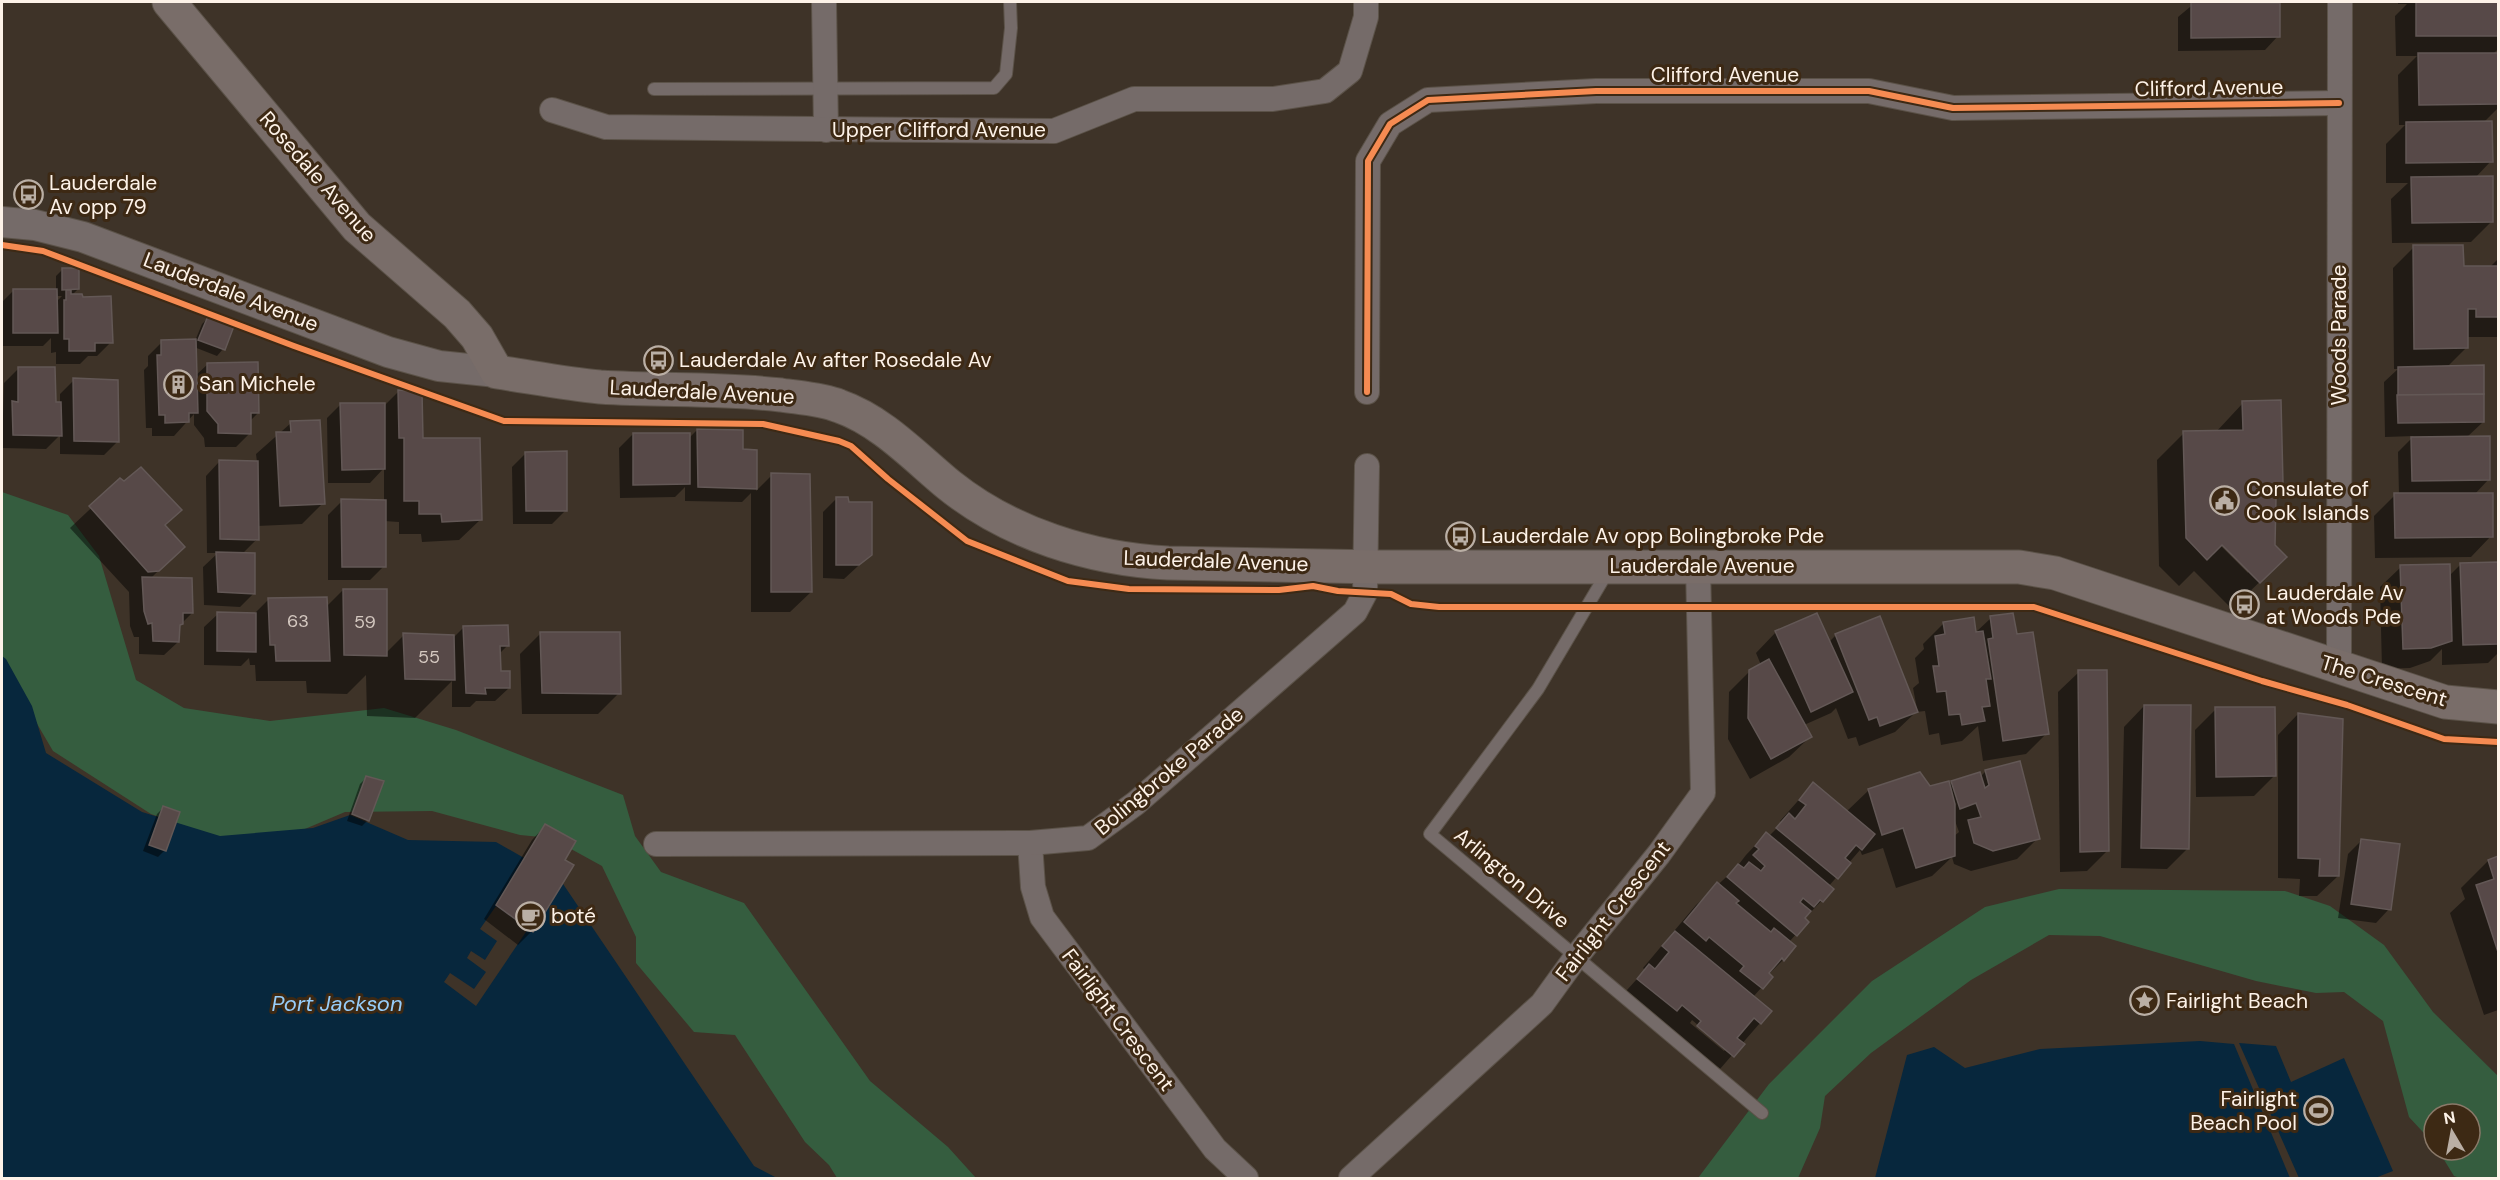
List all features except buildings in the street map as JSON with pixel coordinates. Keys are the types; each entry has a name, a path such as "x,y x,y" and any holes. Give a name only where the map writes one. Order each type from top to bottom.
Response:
{"main road":[{"name":"Rosedale Avenue","path":"169,2 357,227 453,310 477,337 497,372"},
{"name":"Lauderdale Avenue","path":"497,372 599,387 747,391 814,399 838,405 858,413 893,437 952,487 981,506 1051,540 1085,552 1139,562 1367,566 2019,567 2055,573 2272,646"},
{"name":"The Crescent","path":"2272,646 2445,702 2499,707"}],"street":[{"path":"824,2 826,130"},
{"name":"Upper Clifford Avenue","path":"552,111 606,127 1054,131 1134,99 1273,99 1325,91 1350,72 1366,17 1366,2"},
{"name":"Woods Parade","path":"2339,668 2340,2"},
{"name":"Clifford Avenue","path":"1367,392 1368,161 1390,124 1428,100 1596,91 1869,91 1953,108 2339,103"},
{"name":"Lauderdale Avenue","path":"2,222 36,225 83,237 388,352 439,366 497,372"},
{"name":"Bolingbroke Parade","path":"656,843 1030,843 1088,838 1136,803 1355,612 1365,592 1367,466"},
{"name":"Fairlight Crescent","path":"1351,1179 1542,1004 1576,957 1659,854 1703,793 1698,566"},
{"name":"Fairlight Crescent","path":"1030,843 1033,887 1042,917 1215,1149 1246,1179"}],"lane":[{"path":"654,89 994,88 1006,74 1011,28 1010,2"},
{"name":"Arlington Drive","path":"1611,566 1538,688 1430,834 1762,1113"}],"green space":[{"path":"2,492 68,515 99,556 136,680 184,708 270,721 384,708 456,730 623,795 635,836 661,872 744,903 870,1081 948,1147 976,1178 837,1178 829,1165 805,1142 735,1035 694,1032 636,963 636,937 602,866 551,838 520,835 432,811 345,812 286,837 236,844 151,814 53,751 2,664"},
{"path":"2059,889 2285,891 2330,906 2384,945 2433,1012 2498,1076 2498,1178 2460,1178 2454,1176 2445,1162 2482,1162 2482,1102 2422,1102 2422,1131 2409,1117 2383,1021 2344,992 2316,993 2256,981 2100,936 2049,935 1971,980 1871,1053 1825,1096 1820,1128 1798,1178 1698,1178 1769,1084 1872,981 1985,907"}],"water":[{"name":"Port Jackson","path":"2,656 6,659 32,706 46,753 142,812 220,836 313,828 350,815 408,840 496,842 559,878 754,1166 777,1178 2,1178"},
{"path":"2200,1041 2234,1044 2290,1178 1875,1178 1907,1055 1934,1047 1965,1068 2040,1049"},
{"name":"Fairlight Beach Pool","path":"2239,1043 2276,1046 2291,1082 2344,1058 2393,1171 2375,1178 2299,1178"}],"pier":[{"path":"496,906 528,929 476,1006 444,982 450,973 474,989 486,972 467,958 471,951 485,960 497,941 480,929"}],"cycle path":[{"path":"1367,392 1368,161 1390,124 1428,100 1596,91 1869,91 1953,108 2339,103"},
{"path":"2,245 43,251 294,346 504,421 763,424 839,441 851,446 888,479 967,541 1068,581 1129,589 1279,590 1313,586 1338,591 1391,594 1411,604 1439,607 2034,607 2262,681 2347,705 2444,739 2498,742"}],"place":[{"name":"Lauderdale Av opp 79","path":"28,195"},
{"name":"Lauderdale Av after Rosedale Av","path":"658,360"},
{"name":"San Michele","path":"178,384"},
{"name":"Consulate of Cook Islands","path":"2225,501"},
{"name":"Lauderdale Av opp Bolingbroke Pde","path":"1460,536"},
{"name":"Lauderdale Av at Woods Pde","path":"2245,605"},
{"name":"boté","path":"530,916"},
{"name":"Fairlight Beach","path":"2145,1001"},
{"name":"Fairlight Beach Pool","path":"2318,1111"}]}
